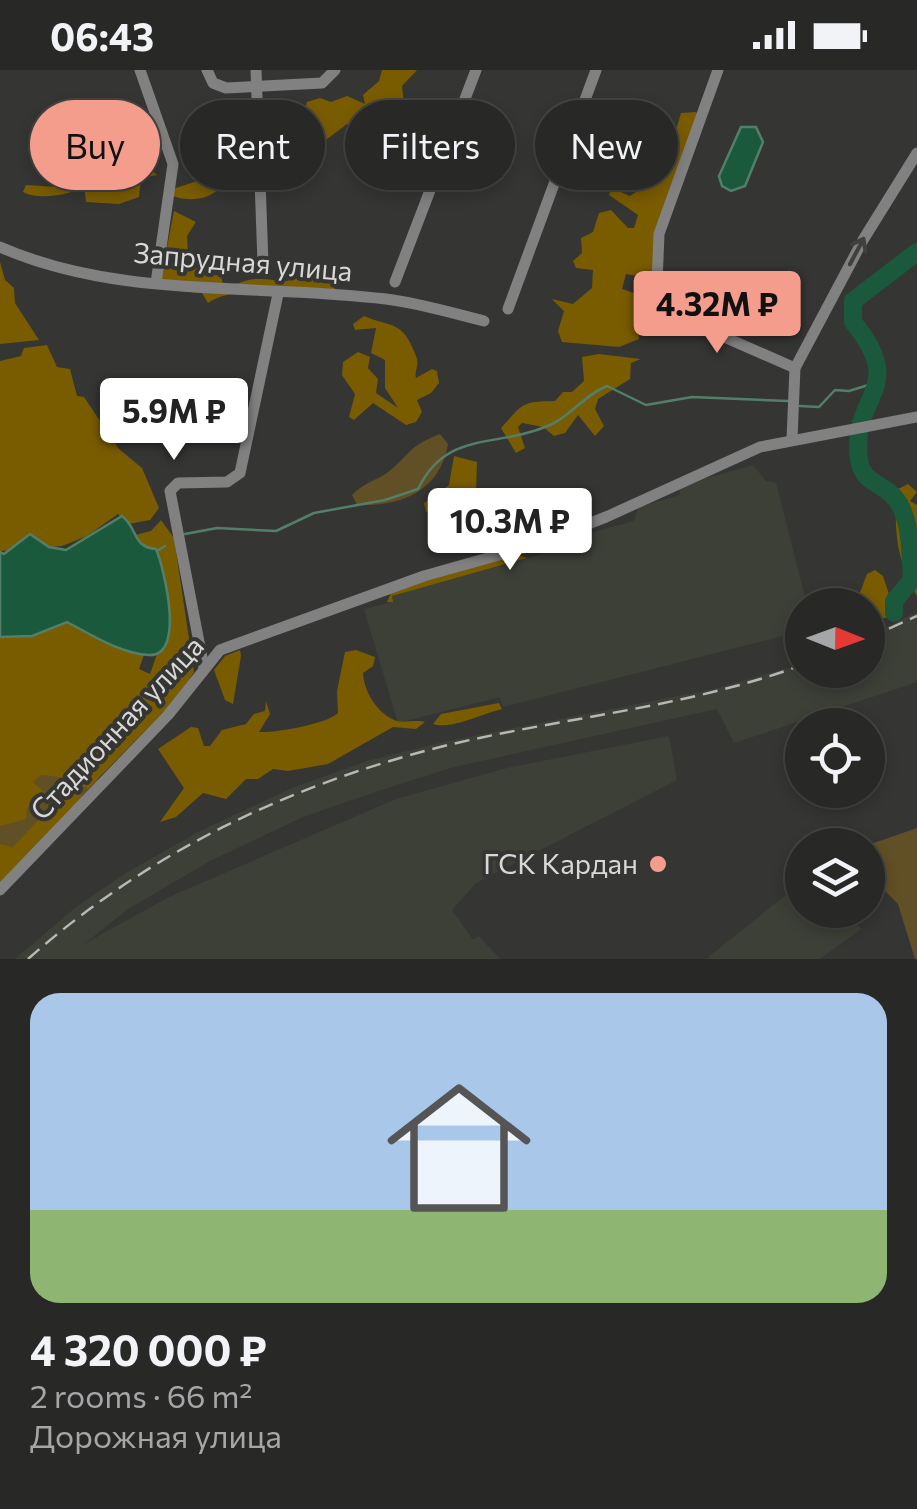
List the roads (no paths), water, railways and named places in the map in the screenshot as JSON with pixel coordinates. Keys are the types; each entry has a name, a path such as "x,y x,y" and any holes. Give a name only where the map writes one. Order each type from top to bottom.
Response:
{"street":[{"path":"140,70 173,164 156,283"},
{"path":"207,70 219,87 322,84 335,70"},
{"path":"256,70 263,263"},
{"path":"395,282 476,70"},
{"path":"508,309 596,70"},
{"path":"718,70 659,234 656,308 795,368"},
{"path":"792,439 795,368 862,240 917,154"},
{"name":"Запрудная улица","path":"0,247 49,265 156,283 388,299 484,320"},
{"path":"204,668 170,491 178,484 226,482 240,473 278,294"},
{"name":"Стадионная улица","path":"0,890 183,699 213,656 230,645 424,576 534,545 606,517 740,454 792,439 917,417"}],"waterway":[{"path":"894,613 894,601 912,580 909,536 900,505 868,478 859,459 858,437 877,378 869,345 853,322 853,301 917,252"},
{"path":"800,406 819,407 835,390 849,391 878,382"},
{"path":"185,534 217,528 276,531 314,513 385,500 418,489 443,457 475,443 550,425 607,386 646,405 692,397 788,401"},
{"path":"157,551 165,546"}],"railway":[{"path":"885,630 917,616"},
{"path":"28,959 123,885 173,854 278,801 333,780 448,745 671,701 785,671"}],"place":[{"name":"ГСК Кардан","path":"658,864"}]}
